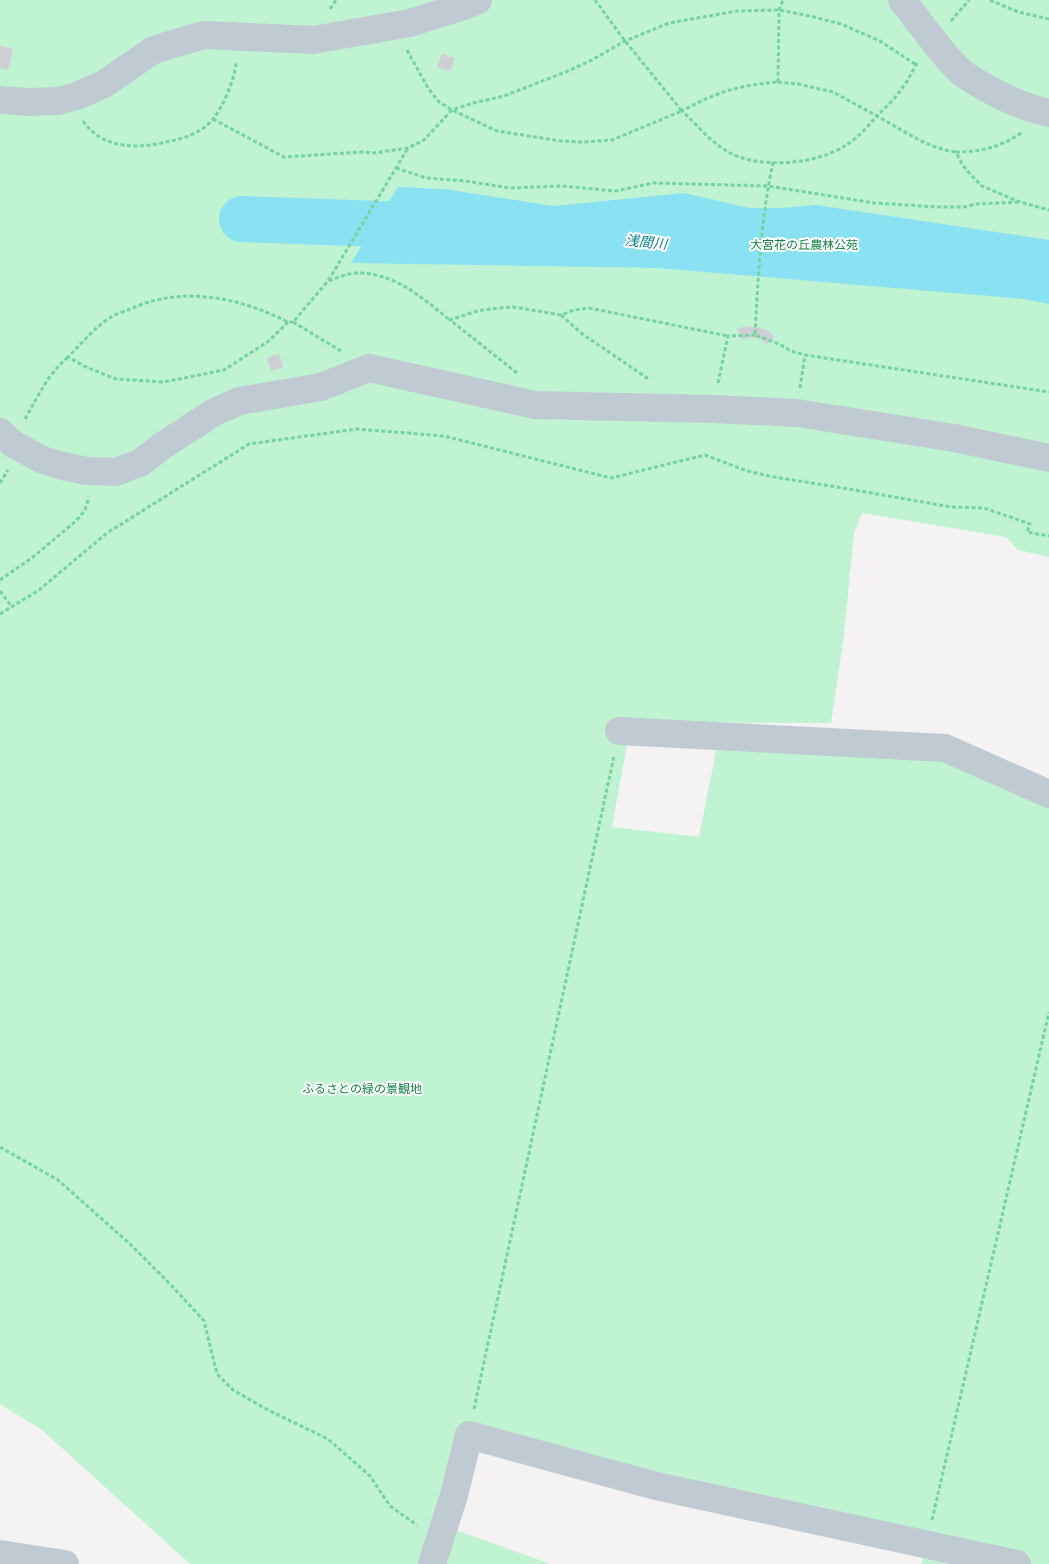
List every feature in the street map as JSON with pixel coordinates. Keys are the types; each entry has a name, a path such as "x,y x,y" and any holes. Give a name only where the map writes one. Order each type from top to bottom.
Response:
{"street":[{"path":"0,100 58,101 77,96 104,84 152,51 204,35 314,40 398,26 478,0"},
{"path":"902,0 934,42 961,73 995,93 1030,108 1049,113"},
{"path":"6,438 43,460 59,465 86,471 116,472 140,463 162,446 213,413 239,401 321,387 369,368 535,405 797,413 954,438 1049,458"},
{"path":"620,731 945,748 1049,794"},
{"path":"436,1553 454,1495 469,1434 656,1486 924,1554 1016,1564"},
{"path":"0,1554 65,1564"}],"path":[{"path":"595,0 625,41 682,111 724,150 736,156 752,160 773,162 793,162 812,159 832,153 846,145 894,99 906,83 916,64 970,0"},
{"path":"778,82 779,10 783,0"},
{"path":"990,0 1018,12 1049,19"},
{"path":"213,119 284,157 362,152 374,153 408,148 424,140 452,110 520,90 576,67 625,41 669,24 737,11 779,10 840,24 880,41 916,64"},
{"path":"398,26 404,45 438,102 497,131 561,141 612,140 682,111 721,92 756,84 778,82 798,84 833,92 930,146 943,150 956,152 984,150 1011,140 1025,131"},
{"path":"58,101 77,112 86,126 99,137 114,144 143,147 186,137 201,130 213,119 222,104 236,66 237,36"},
{"path":"293,322 329,280 408,148"},
{"path":"956,152 962,164 982,186 1020,202 1049,210"},
{"path":"755,335 758,283 768,186 773,162"},
{"path":"396,168 426,178 465,181 510,188 562,186 616,191 653,183 768,186 894,205 965,207 976,204 1020,202"},
{"path":"329,280 358,273 387,277 401,283 414,291 522,377 532,392 535,405"},
{"path":"6,438 19,430 43,386 57,366 90,334 113,316 140,304 172,296 191,296 235,301 253,307 288,322 293,322 369,368"},
{"path":"450,320 477,311 514,307 560,316 581,333 663,389 678,409"},
{"path":"560,316 574,310 589,308 728,336 755,335 804,355 1049,392"},
{"path":"68,357 86,367 116,379 164,382 224,370 269,341 288,322"},
{"path":"713,409 728,336"},
{"path":"797,413 804,355"},
{"path":"0,614 39,590 107,533 249,444 357,429 444,436 612,478 705,455 747,470 774,477 951,507 984,508 1030,524 1027,532 1049,536"},
{"path":"0,580 33,557 76,521"},
{"path":"0,591 12,607"},
{"path":"469,1434 620,731"},
{"path":"924,1554 1049,1012"},
{"path":"0,1147 58,1180 130,1244 172,1286 204,1321 217,1374 233,1390 268,1410 328,1439 370,1476 390,1506 436,1553"}],"green space":[{"name":"ふるさとの緑の景観地","path":"0,0 1049,0 1049,557 1018,550 1006,537 862,513 854,533 844,635 831,723 631,722 612,827 699,837 719,736 945,748 1049,793 1049,1564 921,1564 926,1545 469,1435 450,1528 551,1564 190,1564 42,1430 0,1404"}],"water":[{"path":"398,187 444,189 554,206 684,193 749,208 816,205 1049,240 1049,304 1024,299 657,268 351,263"}],"building":[{"path":"0,46 13,49 8,70 0,68"},
{"path":"442,54 455,58 450,71 437,67"},
{"path":"758,327 770,332 775,337 767,344 753,337 741,339 738,329"},
{"path":"279,354 283,367 271,371 267,358"}],"waterway":[{"name":"浅間川","path":"242,219 439,226"}],"park label":[{"name":"大宮花の丘農林公苑","path":"804,245"}]}
